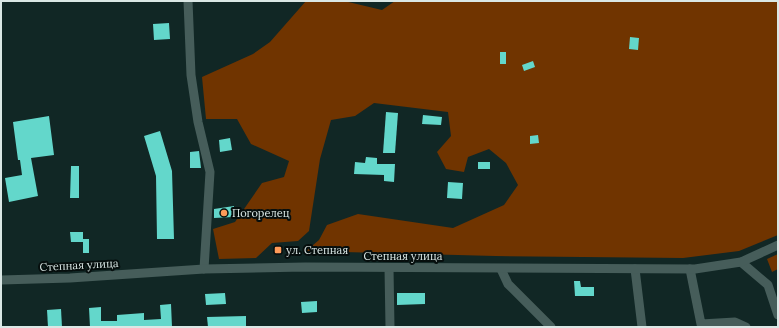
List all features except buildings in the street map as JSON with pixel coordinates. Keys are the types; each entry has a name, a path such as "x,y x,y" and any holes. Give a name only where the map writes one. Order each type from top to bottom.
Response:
{"street":[{"path":"188,1 191,75 198,122 210,172 204,269"},
{"name":"Степная улица","path":"1,280 70,278 204,269 690,269 741,262 778,245"},
{"path":"741,262 768,285 778,315"},
{"path":"388,268 390,327"},
{"path":"501,269 508,284 551,327"},
{"path":"635,269 642,327"},
{"path":"690,269 701,324 735,322 746,327"}],"shaded area":[{"path":"306,1 344,1 382,10 395,1 778,1 778,235 739,251 683,258 495,256 306,251 319,240 327,225 358,214 453,228 504,205 518,185 506,163 489,149 468,157 464,172 446,169 437,152 451,136 448,112 374,103 355,116 331,120 320,159 309,231 298,241 272,243 256,258 219,259 213,229 235,222 262,183 284,177 289,161 251,144 237,119 206,119 202,77 253,54 270,42"},
{"path":"778,254 778,269 772,272 767,259"}],"place":[{"name":"Погорелец","path":"224,213"},
{"name":"ул. Степная","path":"278,250"}]}
